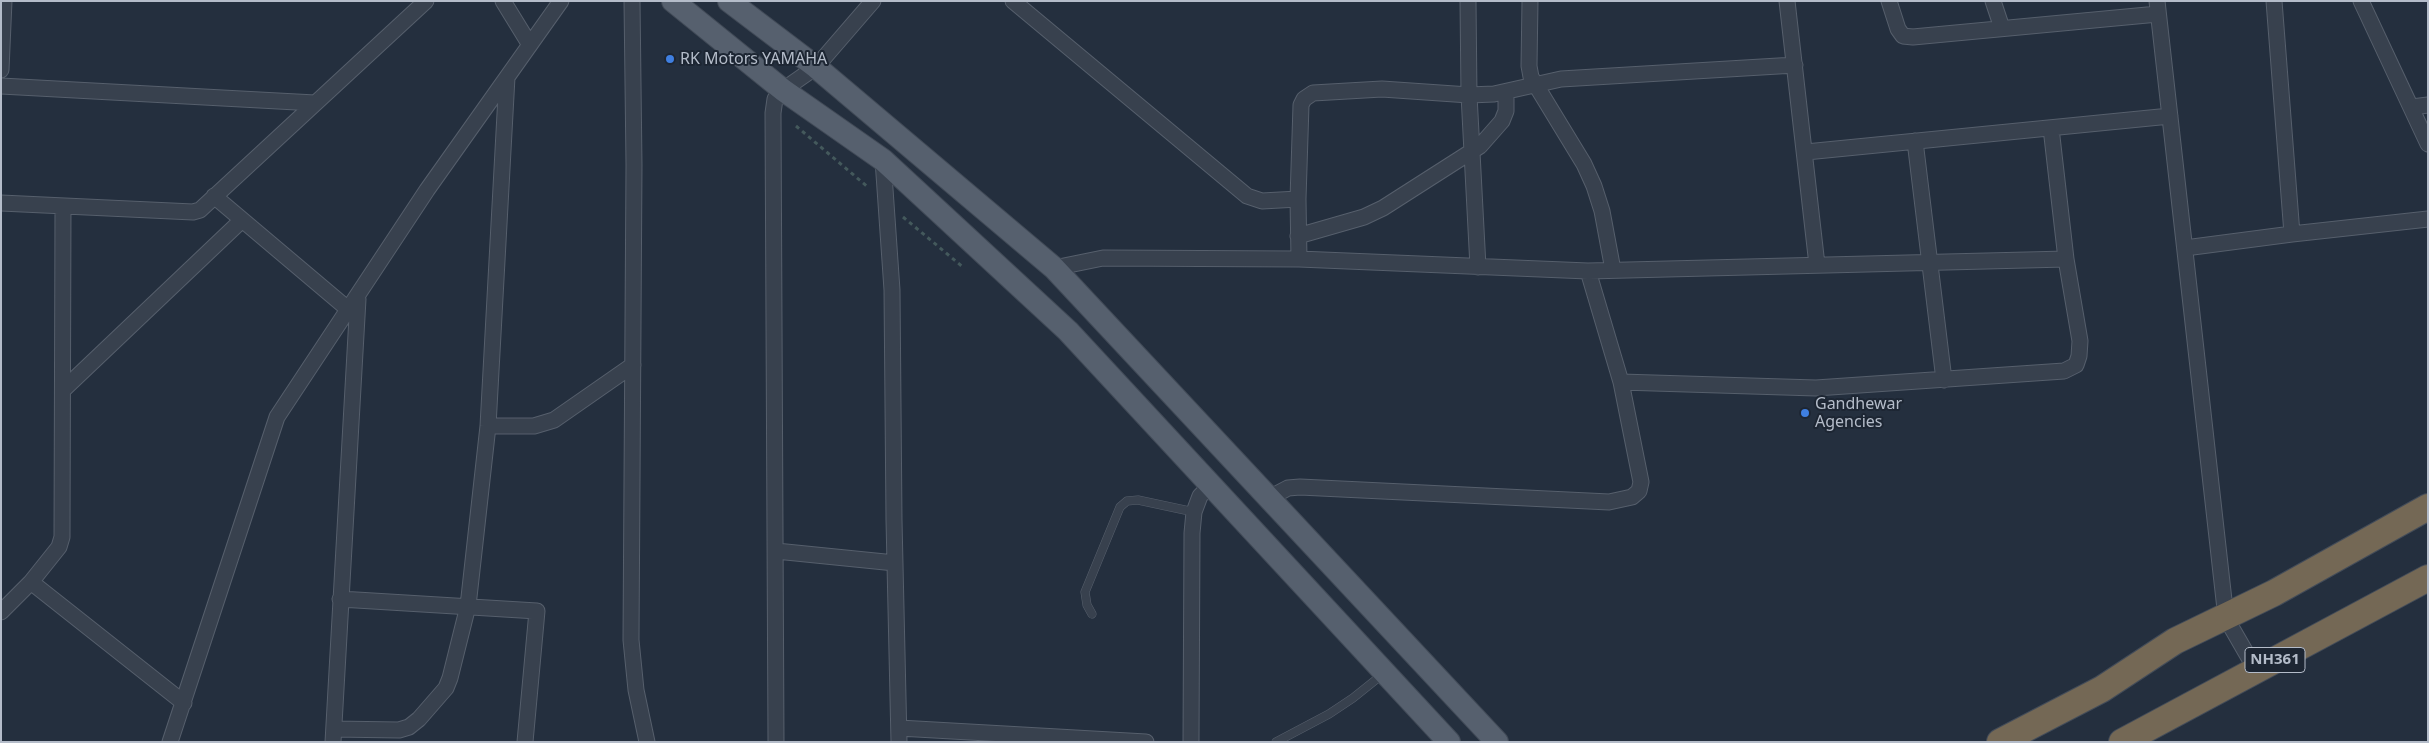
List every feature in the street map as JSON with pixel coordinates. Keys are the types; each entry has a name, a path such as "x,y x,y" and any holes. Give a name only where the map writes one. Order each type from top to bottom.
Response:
{"highway":[{"path":"2000,742 2102,689 2175,641 2226,618 2274,593 2428,507"},
{"name":"NH361","path":"2122,742 2428,578"}],"main road":[{"path":"673,1 783,90 883,160 1068,331 1449,742"},
{"path":"730,1 816,67 1054,268 1497,742"}],"street":[{"path":"1,70 4,1"},
{"path":"1,203 194,212 200,210 426,1"},
{"path":"502,1 530,46"},
{"path":"170,742 276,417 358,298 427,190 561,1"},
{"path":"632,1 634,165 631,640 636,690 648,742"},
{"path":"776,742 774,99 783,90 816,67 873,1"},
{"path":"1013,1 1031,7 1247,196 1262,201 1298,199"},
{"path":"1468,1 1471,151 1478,266"},
{"path":"1530,1 1529,66 1534,85 1584,164 1594,186 1602,211 1613,270"},
{"path":"1787,1 1818,265"},
{"path":"1889,1 1898,30 1904,36 1913,37 2002,28 2158,8 2226,618 2256,670"},
{"path":"1993,1 2002,28"},
{"path":"2274,1 2292,234"},
{"path":"2361,1 2428,144"},
{"path":"1299,259 1298,199 1301,105 1304,99 1313,93 1382,89 1469,95 1506,92 1561,79 1795,66"},
{"path":"358,298 333,735 399,730 409,727 419,719 446,688 468,606 488,426 507,77"},
{"path":"1,86 315,103"},
{"path":"1298,236 1364,217 1383,208 1480,146 1502,121 1506,111 1506,92"},
{"path":"2412,107 2428,105"},
{"path":"1806,152 2170,116"},
{"path":"1621,382 1816,388 2064,371 2076,366 2080,341 2066,259 2052,128"},
{"path":"1916,141 1944,380"},
{"path":"883,160 892,290 899,735 1146,742"},
{"path":"214,196 349,310"},
{"path":"1,612 31,582 58,547 62,538 64,522 63,207"},
{"path":"2185,248 2428,219"},
{"path":"63,390 242,220"},
{"path":"1054,268 1103,258 1299,259 1588,271 2066,259"},
{"path":"1268,498 1288,488 1300,487 1620,501 1632,497 1638,491 1640,482 1621,382 1588,271"},
{"path":"488,426 534,426 554,420 633,365"},
{"path":"1191,742 1194,512 1200,496 1211,485"},
{"path":"776,551 895,563"},
{"path":"31,582 184,703"},
{"path":"340,600 537,611 525,742"}],"lane":[{"path":"1092,614 1087,605 1085,592 1120,507 1127,501 1138,500 1194,512"},
{"path":"1276,742 1353,698 1385,673"}],"path":[{"path":"791,122 874,192"},
{"path":"896,211 964,268"}],"place":[{"name":"RK Motors YAMAHA","path":"670,59"},
{"name":"Gandhewar Agencies","path":"1805,413"}]}
